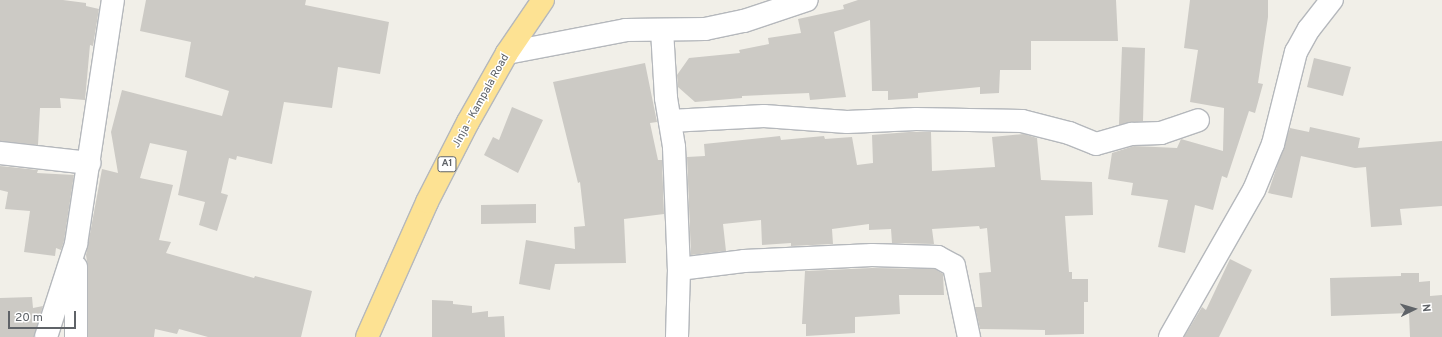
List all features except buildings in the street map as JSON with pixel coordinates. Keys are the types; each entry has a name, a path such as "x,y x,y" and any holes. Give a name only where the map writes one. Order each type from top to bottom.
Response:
{"highway":[{"name":"Jinja - Kampala Road","path":"367,337 375,327 427,202 507,53 543,0"}],"street":[{"path":"46,337 76,244 113,0"},
{"path":"507,53 626,30 706,29 744,21 807,0"},
{"path":"1170,337 1254,190 1273,144 1296,52 1309,28 1332,0"},
{"path":"662,30 670,121 674,147 679,269 677,337"},
{"path":"670,121 764,116 847,122 916,119 1022,121 1069,133 1096,144 1132,134 1161,133 1198,120"},
{"path":"0,153 89,163"},
{"path":"76,244 76,337"},
{"path":"679,269 744,261 872,255 938,257 954,266 969,337"}]}
